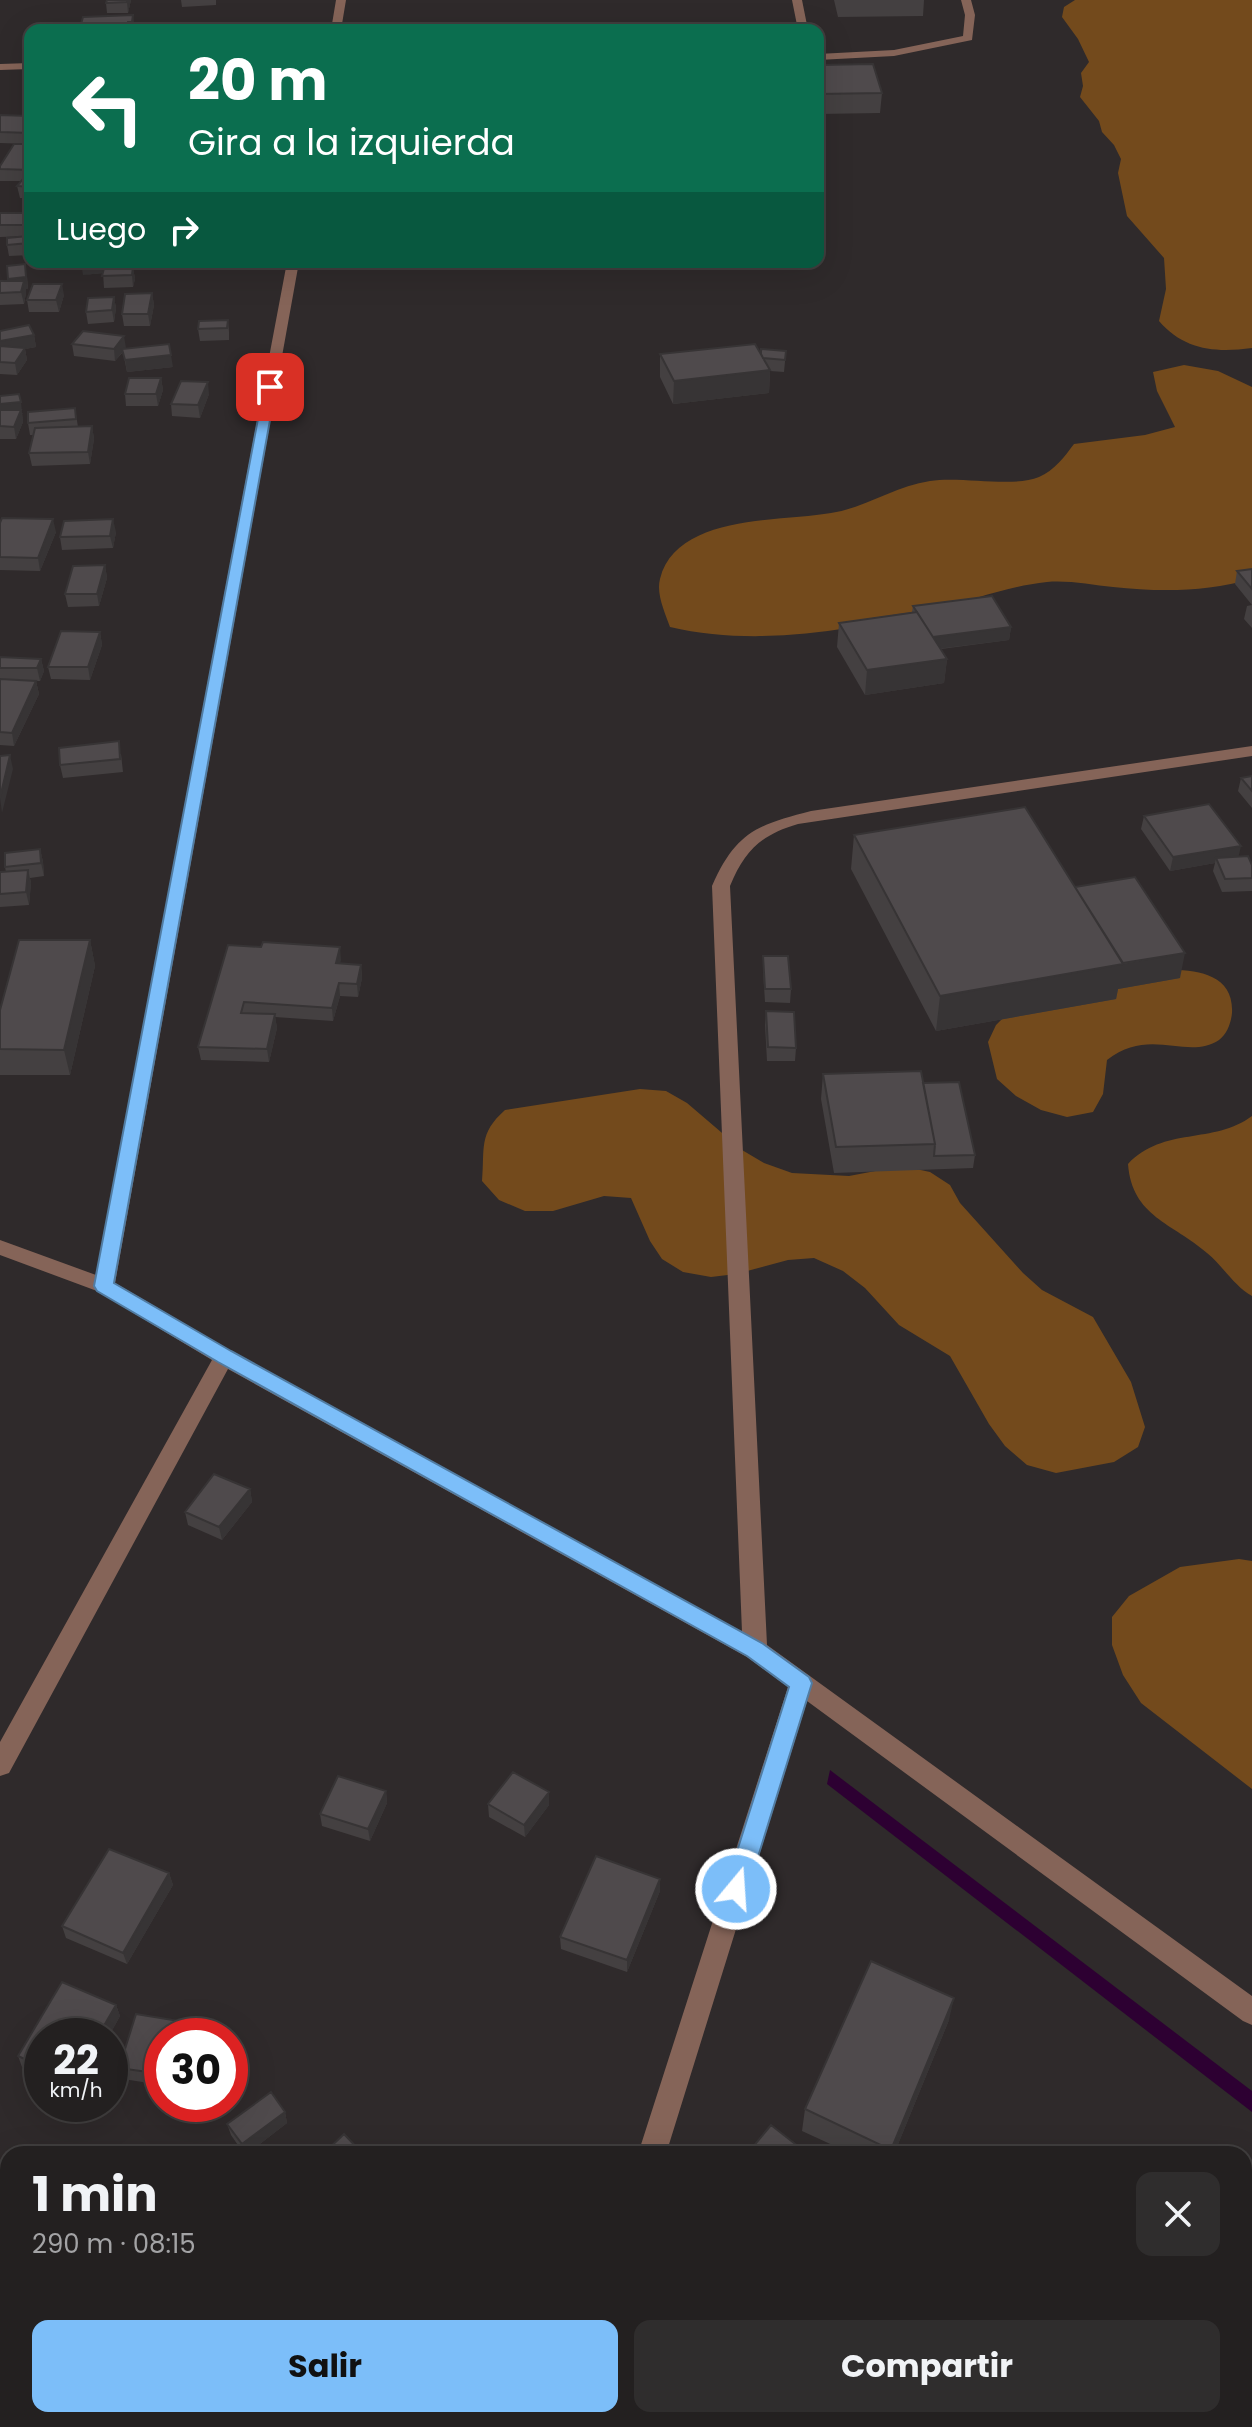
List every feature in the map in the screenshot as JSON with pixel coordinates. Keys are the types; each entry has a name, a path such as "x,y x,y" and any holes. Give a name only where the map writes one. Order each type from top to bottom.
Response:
{"street":[{"path":"337,24 341,0"},
{"path":"797,0 802,24"},
{"path":"824,57 880,56 931,49 968,38 970,15 966,0"},
{"path":"0,67 24,66"},
{"path":"104,1286 292,268"},
{"path":"755,1650 721,886 734,854 761,829 811,816 1252,751"},
{"path":"0,1247 104,1286 224,1357 755,1650 1252,2012"},
{"path":"0,1765 224,1357"},
{"path":"655,2146 801,1683"}],"shaded area":[{"path":"1075,0 1252,0 1252,348 1225,350 1190,344 1159,321 1166,289 1164,258 1127,216 1118,173 1121,159 1102,132 1099,121 1080,97 1083,86 1081,73 1089,62 1078,39 1062,17 1064,7"},
{"path":"1184,365 1218,371 1252,387 1252,579 1200,589 1166,590 1047,582 1004,590 903,618 803,634 736,636 670,627 660,597 660,579 670,558 686,543 708,532 733,525 856,507 905,487 930,481 1015,482 1039,477 1054,467 1074,444 1145,435 1175,427 1157,391 1153,372"},
{"path":"1172,970 1205,974 1228,991 1230,1024 1219,1040 1194,1047 1153,1044 1123,1050 1107,1060 1103,1094 1093,1112 1067,1117 1041,1110 1016,1096 997,1079 988,1042 996,1025 1010,1011"},
{"path":"640,1089 666,1091 687,1103 742,1150 764,1163 792,1173 849,1176 902,1166 930,1172 950,1185 960,1203 1023,1273 1042,1290 1093,1317 1131,1382 1145,1427 1138,1447 1114,1462 1056,1473 1027,1465 1005,1446 989,1424 950,1356 899,1325 865,1288 843,1271 814,1258 788,1260 736,1274 711,1277 683,1272 662,1259 650,1241 631,1198 604,1196 553,1211 525,1211 499,1200 482,1181 487,1134 505,1110"},
{"path":"1252,1116 1252,1296 1207,1253 1146,1208 1131,1182 1128,1164 1157,1145 1221,1130"},
{"path":"1239,1559 1252,1561 1252,1789 1141,1703 1123,1675 1112,1645 1112,1617 1129,1596 1180,1567"},
{"path":"830,1770 1252,2091 1252,2112 827,1784"}],"building":[{"path":"107,0 127,0 127,2 106,3"},
{"path":"133,15 132,22 128,24 81,24 83,17"},
{"path":"873,64 882,93 824,94 824,65"},
{"path":"0,115 24,116 24,133 0,132"},
{"path":"14,144 24,144 24,170 0,169"},
{"path":"0,213 24,213 24,225 0,225"},
{"path":"24,236 24,243 7,245 7,238"},
{"path":"24,264 26,277 8,279 7,266"},
{"path":"104,268 133,268 132,275 102,276"},
{"path":"0,281 24,281 21,292 0,293"},
{"path":"33,284 62,284 56,300 27,300"},
{"path":"152,293 148,314 122,314 125,294"},
{"path":"114,297 112,310 86,312 88,298"},
{"path":"228,320 227,328 198,329 199,321"},
{"path":"29,325 34,335 0,341 0,331"},
{"path":"83,331 124,336 114,349 72,344"},
{"path":"169,344 171,355 125,360 122,349"},
{"path":"755,344 770,370 674,381 660,354"},
{"path":"0,346 25,348 15,363 0,362"},
{"path":"761,349 786,351 785,360 763,358"},
{"path":"129,378 161,378 156,394 125,394"},
{"path":"181,381 208,382 198,405 171,404"},
{"path":"19,394 21,402 0,404 0,396"},
{"path":"75,408 76,419 28,423 28,412"},
{"path":"0,410 21,410 14,427 0,426"},
{"path":"92,426 88,452 29,453 35,428"},
{"path":"2,518 53,519 38,558 0,557"},
{"path":"113,519 110,536 60,537 64,521"},
{"path":"105,565 97,594 65,594 73,566"},
{"path":"1252,569 1252,589 1237,571"},
{"path":"992,596 1011,627 933,637 913,606"},
{"path":"917,612 947,659 867,670 839,623"},
{"path":"61,631 100,632 88,667 48,667"},
{"path":"0,657 41,659 37,668 0,668"},
{"path":"0,679 36,681 12,733 0,732"},
{"path":"119,741 120,759 60,765 59,748"},
{"path":"10,755 0,798 0,756"},
{"path":"1252,776 1252,791 1241,778"},
{"path":"1209,804 1241,846 1173,857 1144,816"},
{"path":"1025,807 1123,964 940,996 854,835"},
{"path":"40,849 41,863 5,867 5,853"},
{"path":"1248,856 1252,878 1225,879 1216,858"},
{"path":"28,870 26,892 0,894 0,872"},
{"path":"1135,877 1185,953 1123,963 1075,887"},
{"path":"19,940 90,940 64,1050 0,1049 0,1010"},
{"path":"263,942 340,947 336,963 361,965 357,984 339,983 332,1008 244,1002 241,1013 275,1014 267,1049 198,1047 228,945 261,947"},
{"path":"763,956 788,956 791,989 765,989"},
{"path":"766,1011 794,1012 796,1048 768,1047"},
{"path":"921,1071 935,1144 836,1147 823,1074"},
{"path":"959,1082 975,1155 934,1156 935,1144 923,1083"},
{"path":"214,1474 250,1489 219,1527 185,1512"},
{"path":"513,1772 549,1792 524,1825 488,1804"},
{"path":"338,1776 386,1791 368,1829 320,1814"},
{"path":"109,1849 169,1873 123,1953 62,1926"},
{"path":"596,1856 660,1879 627,1960 560,1937"},
{"path":"871,1961 954,1998 893,2146 883,2146 805,2109"},
{"path":"62,1982 116,2005 108,2018 41,2018"},
{"path":"136,2014 161,2018 144,2018 144,2071 128,2069 128,2039"},
{"path":"271,2092 285,2112 242,2144 227,2124 248,2122 248,2109"},
{"path":"771,2125 798,2146 754,2146"},
{"path":"344,2134 355,2146 331,2146"}],"route":[{"path":"270,387 104,1286 224,1357 755,1650 801,1683 736,1889"}]}
